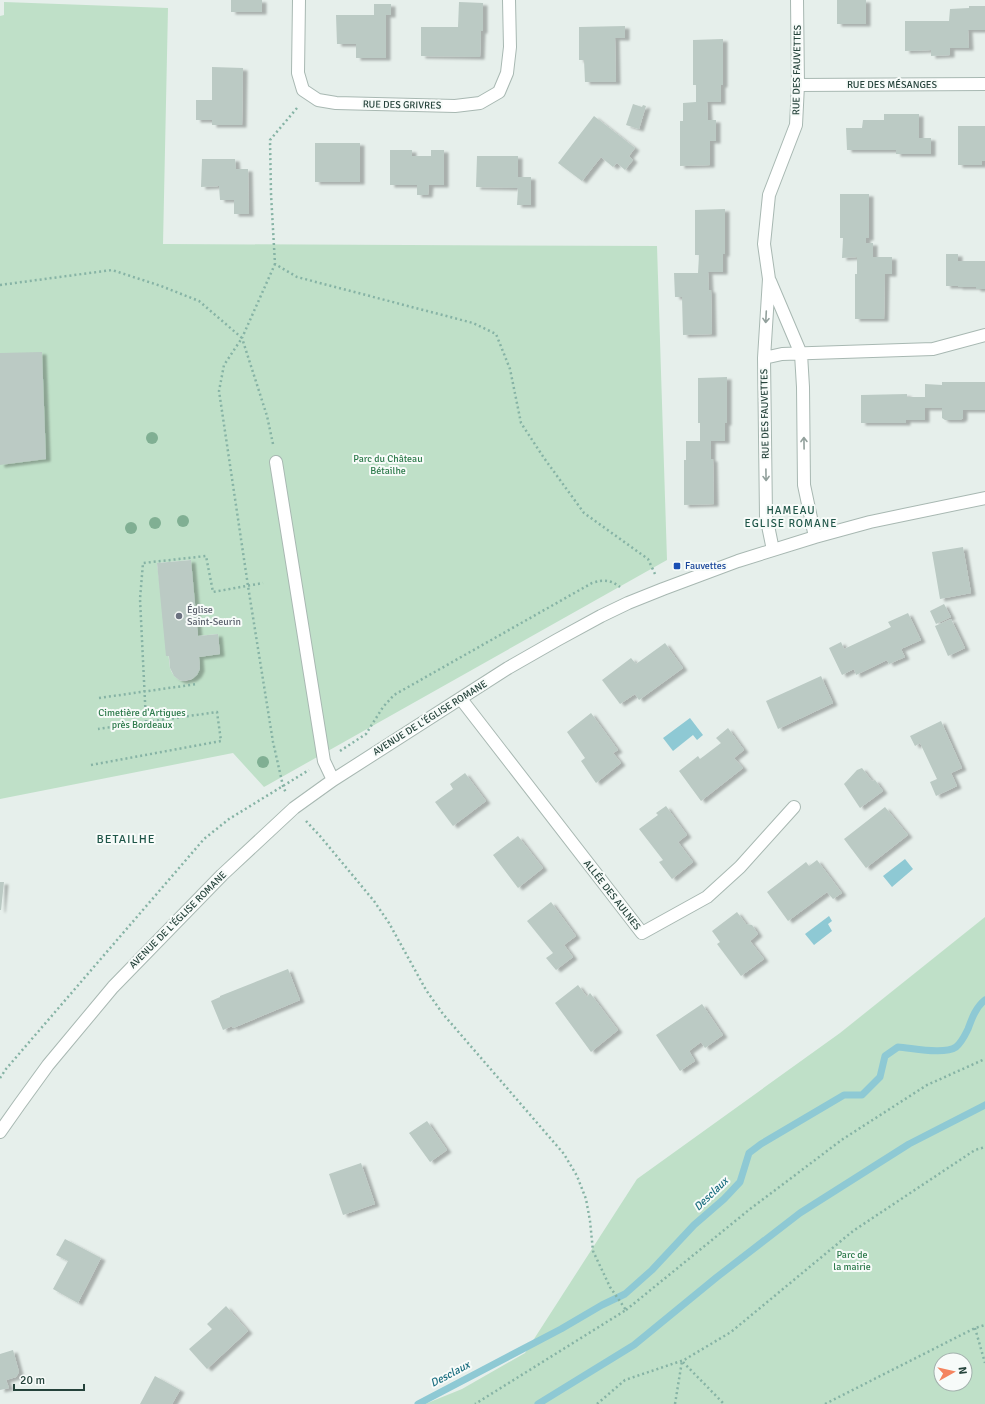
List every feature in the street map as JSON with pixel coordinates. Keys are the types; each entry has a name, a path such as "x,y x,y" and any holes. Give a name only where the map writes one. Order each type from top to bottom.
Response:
{"street":[{"path":"299,0 298,73 303,90 309,94"},
{"name":"RUE DES GRIVRES","path":"309,94 318,100 336,103 456,106 480,103 499,92 507,73 510,46 509,0"},
{"name":"RUE DES FAUVETTES","path":"773,550 766,516 764,358 769,278 764,244 769,195 796,125 798,85 798,0"},
{"name":"RUE DES MÉSANGES","path":"798,85 985,84"},
{"name":"RUE DES FAUVETTES","path":"769,278 800,354 803,387 804,485 815,537"},
{"path":"764,358 782,354 933,349 985,335"},
{"path":"276,462 324,761 333,780"},
{"name":"AVENUE DE L'ÉGLISE ROMANE","path":"0,1132 48,1065 113,987 215,882 294,808 333,780 508,668 601,616 628,603 663,588 738,561 815,537 870,522 985,498"},
{"name":"ALLÉE DES AULNES","path":"461,699 642,933 707,897 740,867 794,807"}],"path":[{"path":"283,786 273,742 219,391 224,365 242,338 275,264 270,140 309,94"},
{"path":"275,264 297,277 473,323 496,334 510,369 521,423 544,458 584,513 648,559 663,588"},
{"path":"0,285 112,270 161,286 199,301 242,338 268,416 276,462"},
{"path":"146,722 140,599 143,563 206,556 213,592 263,583"},
{"path":"0,1078 6,1069 204,839 228,819 366,734 383,707 394,695 592,583 598,580 614,582 621,589 628,603"},
{"path":"99,698 196,684"},
{"path":"91,765 221,741 217,712 98,729"},
{"path":"294,808 320,836 374,901 389,923 426,990 443,1014 564,1154 577,1176 586,1199 593,1252 610,1286 626,1309"},
{"path":"475,1404 626,1309 750,1210 843,1139 927,1085 985,1059"},
{"path":"597,1404 625,1380 682,1361 731,1332 853,1231 975,1150 985,1147"},
{"path":"825,1404 975,1328 985,1325"},
{"path":"975,1328 985,1363"},
{"path":"675,1404 682,1361"},
{"path":"682,1361 724,1404"}],"green space":[{"name":"Parc du Château Bétailhe","path":"4,2 168,8 163,244 657,246 667,560 264,787 233,753 0,799 0,16 4,15","holes":["190,560 198,636 218,634 220,654 199,657 200,666 194,678 184,681 179,680 170,668 157,563"]},
{"name":"Parc de la mairie","path":"985,917 985,1404 425,1404 462,1389 525,1353 637,1179 840,1033"}],"water":[{"path":"690,718 703,735 697,740 693,735 673,751 663,738"},
{"path":"905,859 913,869 892,887 883,876"},
{"path":"829,916 832,921 828,924 832,931 814,945 805,934"}],"building":[{"path":"231,0 262,0 262,12 231,12"},
{"path":"837,0 866,0 866,24 837,24"},
{"path":"459,2 483,3 483,31 481,31 480,57 421,56 421,27 458,27"},
{"path":"374,4 391,4 391,15 386,15 386,58 356,58 356,44 337,44 336,15 374,15"},
{"path":"969,6 985,6 985,30 968,30 969,48 950,48 950,55 931,56 931,50 905,51 905,21 949,21 950,9 969,8"},
{"path":"625,26 625,38 615,38 616,82 585,82 584,60 579,60 579,27"},
{"path":"723,39 723,85 721,85 721,102 707,102 708,120 716,120 716,141 710,141 710,165 680,166 680,121 683,121 683,103 696,102 696,85 693,85 693,40"},
{"path":"212,67 243,68 242,125 212,125 212,120 196,120 196,100 212,100"},
{"path":"633,104 642,107 643,105 646,106 639,129 626,125"},
{"path":"884,114 919,114 919,138 931,138 931,154 896,154 896,150 847,150 846,128 862,128 863,120 884,120"},
{"path":"594,116 635,148 629,156 633,160 625,170 617,163 613,167 601,157 582,181 558,163"},
{"path":"958,126 985,126 985,161 982,161 982,165 958,165"},
{"path":"315,143 360,143 360,182 315,182"},
{"path":"390,150 412,150 412,156 431,156 431,150 444,150 444,185 429,185 428,195 417,195 417,185 390,185"},
{"path":"477,156 518,156 518,177 531,177 531,205 517,205 518,188 476,187"},
{"path":"202,159 235,159 236,169 248,169 249,214 234,214 234,200 220,200 219,186 201,187"},
{"path":"840,194 869,194 869,238 866,238 866,243 873,243 873,257 892,257 892,274 885,274 884,319 855,319 855,274 857,274 857,257 842,258 843,238 840,238"},
{"path":"725,209 725,254 723,254 723,272 708,272 709,290 711,290 712,334 683,335 682,297 675,297 674,273 698,273 699,255 695,255 695,210"},
{"path":"946,254 958,254 958,261 985,261 985,289 976,289 976,287 946,286"},
{"path":"42,352 46,459 0,465 0,353"},
{"path":"727,377 727,423 725,423 725,441 711,441 714,504 684,505 684,460 686,460 686,441 700,441 700,423 698,423 698,378"},
{"path":"942,382 985,382 985,410 963,410 963,418 960,420 945,420 942,418 942,408 925,408 925,420 906,420 906,423 861,423 861,395 907,394 907,397 925,397 925,384 942,385"},
{"path":"963,547 971,593 940,599 932,552"},
{"name":"Église Saint-Seurin","path":"191,560 198,636 218,634 220,654 199,657 200,669 197,675 192,679 183,681 174,676 170,668 169,656 166,656 157,563"},
{"path":"944,604 951,617 936,624 930,611"},
{"path":"908,613 921,640 901,649 905,657 889,664 887,660 856,675 854,669 842,675 829,648 841,642 844,649 891,627 888,622"},
{"path":"951,619 965,648 948,656 935,626"},
{"path":"665,643 683,668 639,700 635,694 620,704 602,680 631,658 636,664"},
{"path":"821,676 833,703 778,729 766,701"},
{"path":"591,713 618,750 613,753 621,763 596,783 581,761 585,758 567,732"},
{"path":"941,721 962,768 951,773 957,786 936,796 930,782 937,779 920,743 915,746 910,736"},
{"path":"728,728 744,750 734,758 743,768 701,801 679,771 698,756 700,759 721,743 716,738"},
{"path":"862,768 872,781 875,780 883,791 860,808 844,784 857,770"},
{"path":"465,773 486,801 453,826 435,802 453,789 450,784"},
{"path":"666,806 687,835 678,842 693,862 672,879 659,862 663,860 639,829 658,815 656,813"},
{"path":"885,807 908,835 866,868 844,839"},
{"path":"518,836 543,868 518,888 493,855"},
{"path":"817,860 842,893 833,899 827,892 788,921 767,892 806,862 809,866"},
{"path":"0,882 4,882 1,910 0,910"},
{"path":"551,902 576,936 564,945 573,957 556,970 546,958 553,953 527,921"},
{"path":"737,912 746,924 752,925 758,934 750,941 764,959 741,976 717,944 720,942 712,931"},
{"path":"288,969 300,1000 233,1028 232,1026 223,1030 211,1001"},
{"path":"578,985 587,997 590,993 618,1030 591,1052 555,1003"},
{"path":"702,1004 723,1035 705,1048 701,1042 689,1051 695,1061 680,1071 656,1035"},
{"path":"427,1121 447,1150 430,1162 409,1133"},
{"path":"361,1163 375,1204 343,1215 329,1174"},
{"path":"65,1239 101,1258 78,1303 53,1289 68,1261 56,1255"},
{"path":"226,1306 248,1331 207,1369 189,1349 212,1329 207,1324"},
{"path":"13,1350 19,1372 16,1377 6,1380 9,1388 0,1390 0,1354"},
{"path":"155,1376 180,1390 172,1404 140,1404"}],"waterway":[{"name":"Desclaux","path":"418,1404 625,1294 652,1270 694,1225 724,1199 740,1182 749,1153 761,1144 844,1095 862,1095 880,1077 885,1056 898,1047 936,1051 944,1051 956,1047 968,1029 977,1009 985,1000"},
{"path":"538,1404 634,1345 717,1277 800,1213 909,1144 985,1105"}],"place":[{"name":"Fauvettes","path":"677,566"},
{"name":"Église Saint-Seurin","path":"179,616"}],"district":[{"name":"HAMEAU EGLISE ROMANE","path":"791,516"},
{"name":"BETAILHE","path":"126,839"}],"park label":[{"name":"Cimetière d'Artigues près Bordeaux","path":"142,718"}]}
